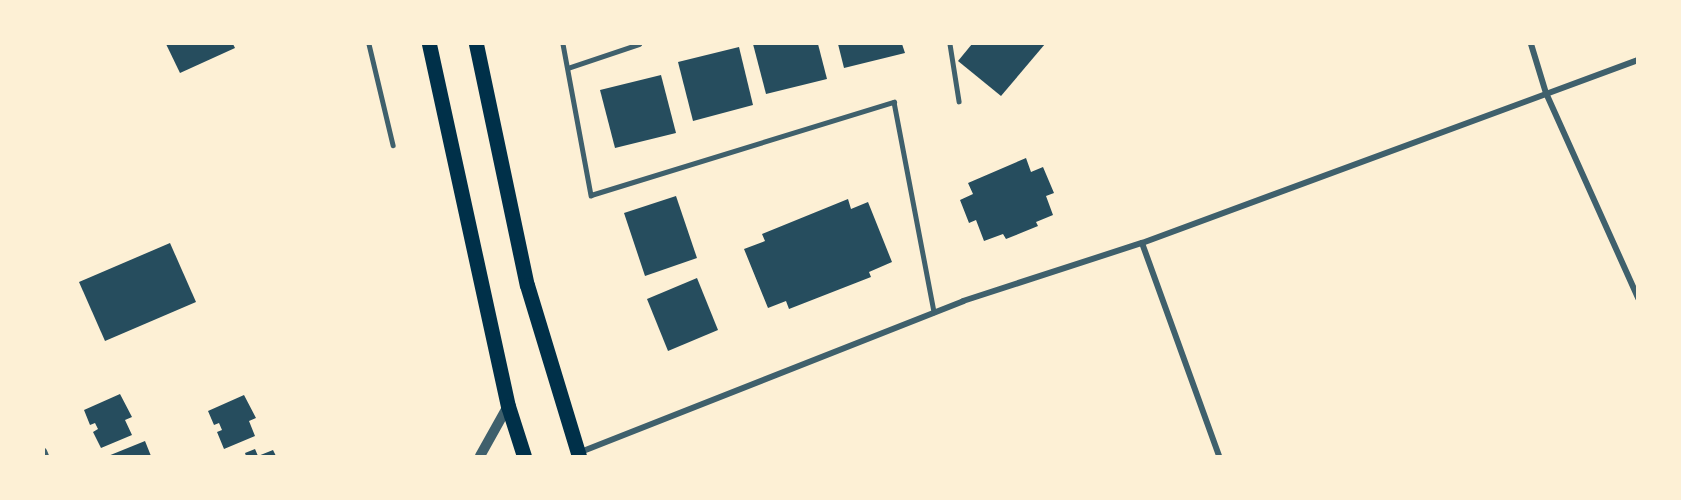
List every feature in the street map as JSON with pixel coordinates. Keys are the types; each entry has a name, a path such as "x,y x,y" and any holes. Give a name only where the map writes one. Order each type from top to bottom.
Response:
{"main road":[{"path":"429,44 508,406 524,456"},
{"path":"476,44 527,285 579,455"}],"street":[{"path":"1531,44 1545,93 1638,298"},
{"path":"579,455 934,312 1142,243 1638,60"},
{"path":"1142,243 1219,456"},
{"path":"480,456 508,406"},
{"path":"44,451 46,456"}],"lane":[{"path":"369,44 393,145"},
{"path":"563,44 591,195 894,102 934,312"},
{"path":"568,68 639,44"},
{"path":"950,44 959,101"}],"building":[{"path":"166,44 233,44 235,48 180,73"},
{"path":"753,44 818,44 827,79 766,94"},
{"path":"838,44 902,44 905,53 844,68"},
{"path":"972,44 1045,44 1001,96 958,61"},
{"path":"739,47 753,105 693,121 678,62"},
{"path":"661,75 676,133 615,148 600,90"},
{"path":"1026,158 1031,172 1043,167 1054,193 1046,196 1053,215 1036,222 1038,226 1006,239 1003,234 984,241 976,220 969,223 960,200 973,194 968,183"},
{"path":"676,196 697,258 645,276 624,213"},
{"path":"848,199 851,209 868,202 892,262 869,272 871,277 789,309 786,301 768,308 744,249 765,241 762,234"},
{"path":"170,243 196,302 105,341 79,282"},
{"path":"697,278 718,330 668,351 647,299"},
{"path":"120,394 132,417 125,420 132,435 101,448 93,432 98,429 95,423 90,425 84,410"},
{"path":"244,395 256,418 249,421 255,436 224,449 217,432 222,430 219,423 214,425 208,411"},
{"path":"145,441 151,456 108,456"},
{"path":"255,449 258,456 246,456 245,453"},
{"path":"273,450 276,456 258,456"}]}
